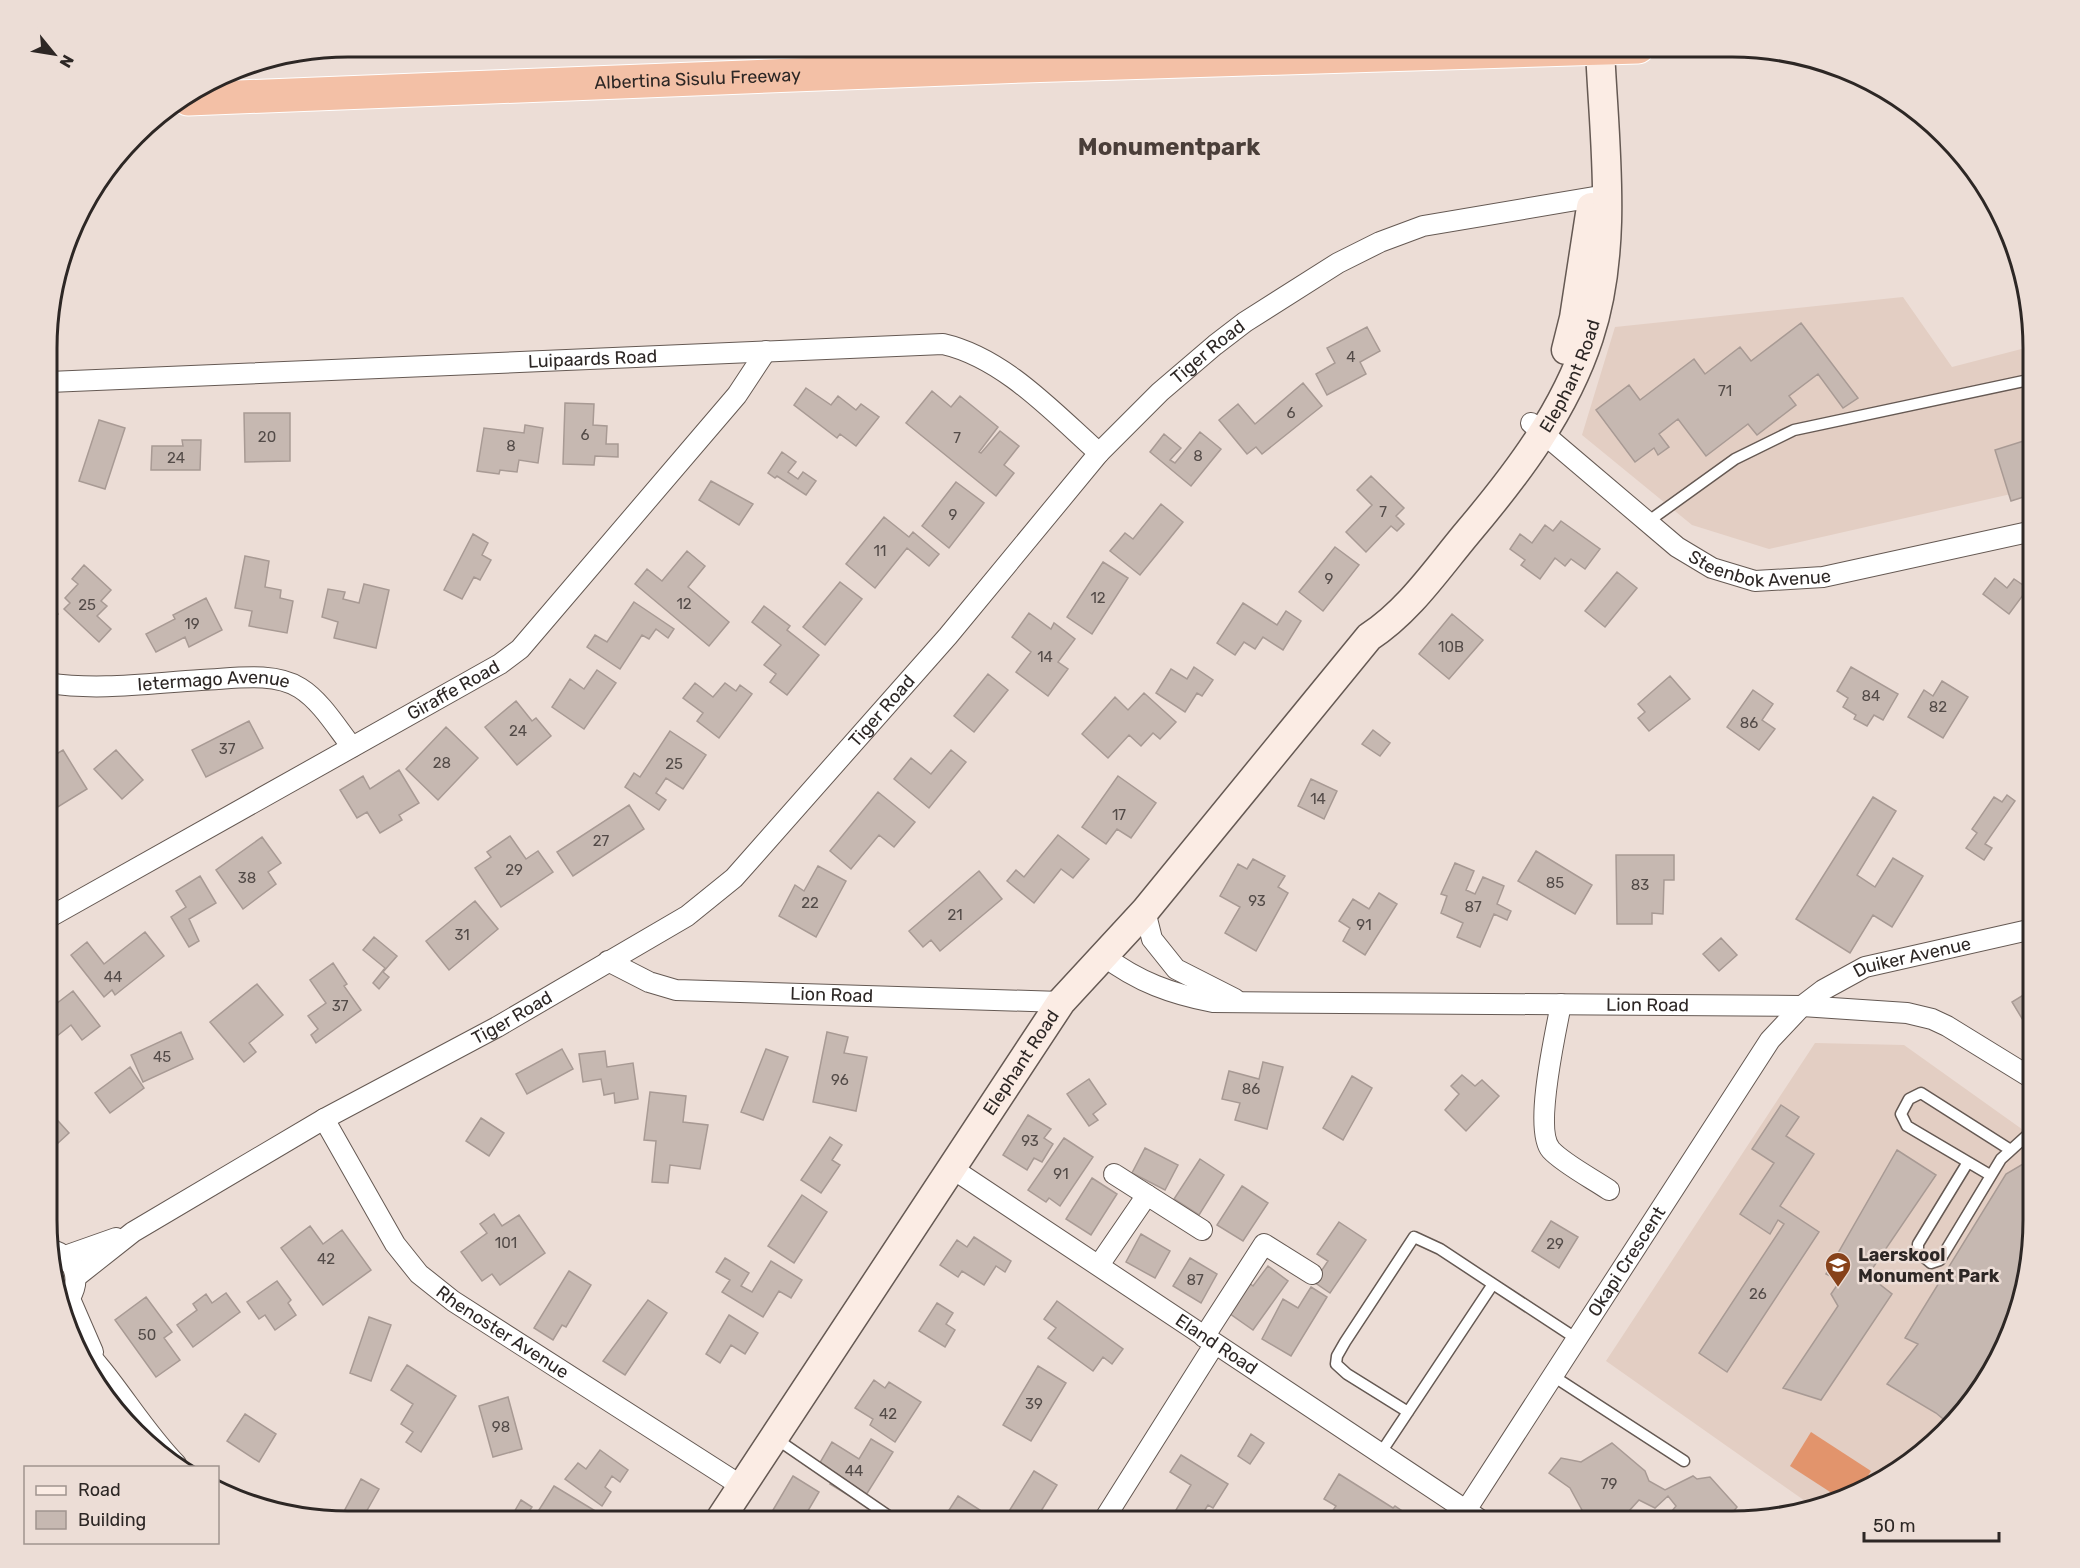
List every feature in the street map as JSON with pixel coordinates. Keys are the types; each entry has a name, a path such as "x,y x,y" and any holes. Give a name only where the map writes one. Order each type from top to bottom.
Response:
{"highway":[{"name":"Albertina Sisulu Freeway","path":"198,99 1310,57"}],"street":[{"name":"Elephant Road","path":"724,1511 1061,1002 1144,911 1369,637 1376,617 1409,589 1537,429 1571,335 1599,196 1595,57"},
{"name":"Tiger Road","path":"76,1277 133,1232 324,1119 497,1027 701,907 734,878 948,636 1099,453 1160,392 1245,322 1338,263 1380,242 1423,226 1599,196"},
{"name":"Luipaards Road","path":"57,382 898,344 943,344 962,348 1000,369 1099,453"},
{"name":"Giraffe Road","path":"57,913 500,664 520,649 737,395 766,351"},
{"name":"Steenbok Avenue","path":"1537,429 1677,548 1713,568 1755,581 1833,576 2023,533"},
{"name":"Ietermago Avenue","path":"57,683 95,686 218,679 282,680 302,689 314,700 352,747"},
{"name":"Lion Road","path":"1144,911 1152,939 1176,969 1243,1003"},
{"name":"Duiker Avenue","path":"1802,1006 1839,979 1865,967 2023,931"},
{"name":"Lion Road","path":"1104,956 1123,970 1175,995 1213,1002 1802,1006 1907,1013 1932,1019 1963,1035 2023,1073"},
{"name":"Lion Road","path":"608,962 649,982 676,990 1061,1002"},
{"path":"1561,1004 1551,1055 1544,1121 1546,1135 1550,1149 1609,1190"},
{"name":"Okapi Crescent","path":"1473,1511 1553,1376 1770,1040 1802,1006"},
{"name":"Rhenoster Avenue","path":"324,1119 394,1244 419,1274 453,1300 740,1485"},
{"name":"Eland Road","path":"950,1167 1380,1454 1459,1511"},
{"path":"1114,1174 1202,1230"},
{"path":"1099,1265 1147,1195"},
{"name":"Tiger Road","path":"59,1252 133,1232"},
{"path":"1109,1511 1264,1244 1312,1274"},
{"path":"59,1254 76,1277 68,1299"},
{"path":"71,1310 96,1360 149,1432"},
{"path":"90,1354 96,1360"}],"lane":[{"path":"1646,523 1736,459 1794,430 2023,381"},
{"path":"1990,1175 1907,1126 1901,1114 1909,1099 1921,1093 2009,1149"},
{"path":"1968,1162 1918,1245 1918,1252 1931,1263 1940,1260 1990,1175 2009,1149 2023,1138"},
{"path":"1408,1412 1347,1374 1336,1364 1337,1356 1345,1342 1414,1237 1422,1239 1577,1339"},
{"path":"1380,1454 1493,1284"},
{"path":"1553,1376 1684,1461"},
{"path":"772,1436 881,1511"}],"shaded area":[{"path":"1903,297 1952,367 2023,349 2023,491 1769,549 1692,525 1582,435 1615,327"},
{"name":"Laerskool Monument Park","path":"1815,1043 1904,1045 2023,1130 2021,1258 2008,1314 2001,1331 1984,1366 1951,1412 1924,1439 1878,1472 1826,1496 1806,1501 1606,1361"},
{"path":"1811,1432 1871,1471 1866,1478 1832,1493 1790,1466"}],"building":[{"path":"1801,323 1858,398 1843,408 1818,374 1789,396 1796,405 1757,435 1748,424 1706,456 1678,419 1659,434 1669,447 1658,455 1654,448 1635,462 1596,410 1629,385 1640,400 1694,359 1705,374 1740,347 1751,361"},
{"path":"1367,327 1380,351 1360,362 1366,374 1327,395 1316,374 1335,363 1327,348"},
{"path":"1303,383 1322,406 1262,454 1256,447 1247,454 1219,420 1238,404 1255,424"},
{"path":"806,388 831,405 838,396 856,410 861,404 879,417 856,446 840,434 837,438 794,405"},
{"path":"932,391 951,407 960,396 998,427 979,452 981,453 1000,431 1019,446 1004,465 1014,473 996,496 906,423"},
{"path":"565,403 594,404 593,425 607,426 606,444 618,444 618,457 595,456 594,465 563,464"},
{"path":"244,413 290,413 290,461 245,462"},
{"path":"99,420 125,428 105,489 79,481"},
{"path":"525,425 543,428 538,463 519,460 517,472 500,470 499,474 477,471 484,428 524,433"},
{"path":"1200,432 1221,449 1191,486 1150,452 1164,434 1181,448 1170,460 1175,463"},
{"path":"182,440 201,440 200,470 151,470 152,446 183,446"},
{"path":"2023,441 2023,497 2011,501 1995,450"},
{"path":"782,452 796,462 788,472 798,479 803,472 816,481 806,495 777,476 775,478 768,473"},
{"path":"1371,476 1404,508 1396,516 1404,524 1397,531 1391,526 1366,552 1346,532 1372,505 1357,490"},
{"path":"711,481 753,504 739,525 699,500"},
{"path":"956,482 984,503 949,548 922,526"},
{"path":"1161,504 1183,522 1140,575 1110,551 1125,533 1133,539"},
{"path":"884,517 909,537 913,532 939,554 929,566 907,548 875,588 846,564"},
{"path":"1561,521 1600,549 1585,569 1571,559 1565,566 1555,558 1540,579 1521,565 1525,560 1510,549 1520,534 1532,543 1545,525 1553,531"},
{"path":"473,534 488,543 482,555 491,560 480,580 474,577 462,599 444,590"},
{"path":"1335,547 1359,565 1323,611 1299,592"},
{"path":"687,551 705,566 688,587 729,622 709,646 635,584 647,569 662,581"},
{"path":"245,556 269,561 265,587 281,590 280,598 293,601 287,633 249,626 252,611 235,608"},
{"path":"1103,562 1128,578 1092,634 1067,617"},
{"path":"84,565 111,590 101,601 107,606 97,616 111,629 99,642 64,609 70,603 65,598 78,584 72,579"},
{"path":"1617,572 1637,588 1605,627 1585,611"},
{"path":"1995,578 2007,588 2014,579 2023,585 2023,595 2009,614 1983,594"},
{"path":"840,582 862,599 825,645 803,627"},
{"path":"364,584 389,590 376,648 334,638 338,622 322,617 328,589 345,592 343,599 359,603"},
{"path":"206,598 222,630 189,647 185,637 156,652 146,634 175,619 173,615"},
{"path":"634,602 674,629 668,638 656,629 649,639 642,635 620,669 587,647 595,635 607,642"},
{"path":"1243,603 1277,625 1286,611 1301,621 1283,650 1263,637 1255,649 1244,642 1235,655 1217,643"},
{"path":"764,606 790,626 787,630 819,655 787,695 770,682 776,674 764,665 781,645 752,622"},
{"path":"1029,613 1051,629 1054,623 1075,639 1058,662 1068,669 1048,696 1016,672 1031,652 1012,637"},
{"path":"1452,614 1483,640 1449,679 1419,654"},
{"path":"1194,667 1213,680 1202,696 1197,693 1185,712 1156,693 1171,669 1187,679"},
{"path":"1851,667 1898,694 1883,720 1874,715 1867,726 1854,719 1856,715 1843,707 1848,698 1837,691"},
{"path":"597,670 616,683 584,729 552,707 570,679 584,689"},
{"path":"988,674 1008,690 974,732 954,716"},
{"path":"1670,676 1690,699 1649,731 1638,718 1645,712 1638,704"},
{"path":"1942,681 1968,697 1943,738 1908,717 1924,690 1933,696"},
{"path":"695,683 713,697 725,683 736,691 740,685 752,694 719,738 697,721 703,713 683,698"},
{"path":"1753,690 1773,704 1762,720 1775,729 1759,750 1727,727"},
{"path":"1144,693 1176,722 1160,739 1153,733 1141,746 1129,735 1108,758 1082,734 1115,697 1128,710"},
{"path":"516,701 532,721 536,718 551,736 517,765 485,727"},
{"path":"249,721 263,748 206,777 192,750"},
{"path":"446,727 478,758 438,800 406,769"},
{"path":"1373,730 1390,743 1380,756 1362,744"},
{"path":"670,731 706,755 683,789 666,778 656,793 666,800 659,810 625,787 634,773 640,777"},
{"path":"63,750 87,789 57,807 57,754"},
{"path":"116,750 143,780 122,799 94,769"},
{"path":"951,750 966,762 929,808 894,779 911,758 931,774"},
{"path":"399,770 419,803 399,815 402,820 380,833 367,812 357,818 340,790 363,776 370,789"},
{"path":"1118,776 1156,803 1131,838 1117,829 1106,844 1082,827"},
{"path":"1311,779 1337,791 1324,819 1298,806"},
{"path":"878,792 915,822 894,847 879,835 851,869 830,851"},
{"path":"2007,795 2015,801 1985,844 1992,848 1984,860 1966,848 1977,833 1972,829 1994,797 2002,802"},
{"path":"1873,797 1896,811 1857,875 1875,887 1893,858 1923,876 1892,927 1873,915 1850,953 1796,919"},
{"path":"629,805 644,829 573,876 557,852"},
{"path":"1058,835 1089,859 1073,878 1061,869 1034,903 1007,881 1016,870 1024,877"},
{"path":"510,836 526,859 538,851 553,872 501,907 475,868 491,857 487,852"},
{"path":"262,837 281,863 268,872 276,884 243,909 216,870"},
{"path":"1536,851 1592,885 1575,914 1518,881"},
{"path":"1616,855 1674,855 1674,880 1664,880 1663,914 1652,913 1652,924 1617,924"},
{"path":"1253,859 1285,876 1278,887 1288,893 1256,951 1225,933 1240,907 1220,896 1238,864 1247,869"},
{"path":"1455,863 1474,871 1466,890 1475,894 1483,877 1504,886 1497,904 1511,911 1507,920 1494,914 1480,947 1457,937 1463,923 1441,913 1447,896 1441,894"},
{"path":"818,866 846,881 816,937 779,916 795,885 804,891"},
{"path":"979,871 1002,899 940,951 931,940 923,947 909,931"},
{"path":"200,876 216,903 189,919 199,941 189,947 171,917 186,907 176,891"},
{"path":"1379,893 1397,904 1365,955 1343,941 1350,928 1339,921 1353,899 1369,909"},
{"path":"475,901 498,929 449,970 426,941"},
{"path":"145,932 164,956 115,995 112,990 104,997 71,955 87,942 104,964"},
{"path":"374,937 397,956 383,972 389,977 379,989 373,983 385,968 363,950"},
{"path":"1721,938 1737,955 1719,971 1703,954"},
{"path":"333,963 347,984 344,986 361,1010 316,1043 311,1035 318,1029 308,1016 326,1003 310,980"},
{"path":"257,984 283,1015 249,1043 256,1052 244,1062 210,1022"},
{"path":"73,991 100,1026 82,1040 71,1025 57,1036 57,1003"},
{"path":"2023,995 2023,1020 2012,1002"},
{"path":"181,1032 193,1059 143,1082 131,1055"},
{"path":"827,1032 848,1037 844,1053 867,1057 856,1111 813,1102"},
{"path":"562,1049 573,1069 527,1094 516,1074"},
{"path":"766,1049 788,1057 763,1120 741,1112"},
{"path":"605,1051 607,1067 633,1063 638,1099 615,1103 614,1093 604,1095 601,1079 583,1082 579,1054"},
{"path":"1263,1062 1283,1067 1267,1129 1235,1120 1240,1103 1222,1099 1229,1071 1259,1079"},
{"path":"130,1067 144,1088 110,1113 95,1093"},
{"path":"1462,1075 1475,1086 1482,1080 1499,1096 1466,1131 1445,1110 1459,1094 1451,1086"},
{"path":"1352,1076 1372,1088 1343,1140 1323,1128"},
{"path":"1089,1079 1106,1104 1093,1114 1098,1120 1089,1126 1067,1094"},
{"path":"650,1092 686,1096 683,1122 708,1125 700,1169 670,1165 668,1183 652,1182 656,1141 644,1140"},
{"path":"1781,1105 1799,1117 1786,1136 1814,1154 1780,1206 1819,1232 1727,1372 1699,1353 1784,1224 1778,1220 1770,1234 1740,1214 1774,1163 1752,1149"},
{"path":"1028,1115 1051,1129 1044,1138 1053,1144 1042,1162 1034,1158 1027,1170 1003,1155"},
{"path":"481,1118 504,1133 489,1156 466,1141"},
{"path":"57,1120 69,1133 57,1144"},
{"path":"830,1137 842,1145 832,1160 840,1165 821,1193 801,1180"},
{"path":"1064,1138 1093,1157 1060,1206 1049,1198 1046,1202 1028,1190"},
{"path":"1145,1148 1178,1165 1165,1190 1132,1173"},
{"path":"1897,1150 1936,1175 1868,1275 1892,1294 1821,1400 1783,1388 1838,1306 1831,1294 1840,1281 1826,1274"},
{"path":"1200,1159 1224,1175 1199,1215 1174,1199"},
{"path":"2023,1164 2021,1258 2013,1295 2008,1314 1984,1366 1944,1420 1887,1384 1918,1344 1905,1338 2006,1174"},
{"path":"1092,1178 1117,1194 1091,1235 1066,1219"},
{"path":"1242,1186 1268,1203 1243,1241 1217,1225"},
{"path":"802,1195 827,1212 794,1263 768,1246"},
{"path":"494,1214 502,1226 519,1215 545,1253 500,1285 492,1274 482,1281 461,1252 487,1233 480,1224"},
{"path":"1551,1221 1578,1237 1559,1268 1532,1251"},
{"path":"1339,1222 1366,1240 1330,1293 1314,1282 1328,1261 1317,1254"},
{"path":"310,1226 323,1244 342,1230 371,1270 323,1305 281,1248"},
{"path":"1141,1234 1170,1251 1155,1278 1126,1262"},
{"path":"974,1237 1011,1261 1005,1272 996,1266 984,1285 962,1271 958,1277 940,1265 957,1240 967,1247"},
{"path":"725,1258 749,1273 741,1286 752,1292 771,1261 802,1280 791,1298 779,1291 763,1317 722,1292 730,1280 716,1272"},
{"path":"1190,1258 1217,1274 1201,1303 1173,1286"},
{"path":"1268,1266 1288,1281 1253,1330 1226,1311 1247,1281 1253,1286"},
{"path":"569,1271 591,1285 566,1327 562,1325 553,1340 534,1328"},
{"path":"277,1281 291,1300 288,1303 296,1315 275,1330 265,1315 259,1319 247,1302"},
{"path":"1311,1287 1327,1297 1291,1356 1262,1339 1283,1299 1298,1308"},
{"path":"226,1293 240,1312 193,1347 177,1325 197,1310 193,1304 206,1294 212,1303"},
{"path":"146,1297 172,1332 164,1338 180,1360 156,1377 115,1320"},
{"path":"648,1300 667,1313 625,1375 603,1361"},
{"path":"1057,1301 1123,1349 1112,1364 1103,1357 1093,1371 1048,1338 1056,1328 1044,1319"},
{"path":"937,1303 953,1313 946,1324 955,1330 945,1347 919,1331"},
{"path":"729,1315 758,1333 745,1354 731,1345 720,1363 706,1354"},
{"path":"369,1317 391,1325 371,1381 350,1373"},
{"path":"407,1365 456,1396 421,1452 406,1442 413,1432 401,1424 413,1404 391,1390"},
{"path":"1038,1366 1066,1383 1031,1441 1003,1425"},
{"path":"874,1380 885,1388 889,1382 921,1402 895,1442 870,1425 873,1419 855,1408"},
{"path":"508,1397 522,1449 493,1457 479,1406"},
{"path":"245,1414 276,1434 259,1462 227,1441"},
{"path":"1251,1434 1264,1443 1250,1464 1238,1456"},
{"path":"871,1439 893,1452 861,1503 830,1484 835,1477 818,1466 832,1442 859,1459"},
{"path":"1612,1443 1645,1471 1649,1481 1665,1490 1693,1476 1697,1479 1710,1477 1737,1507 1734,1511 1672,1511 1676,1506 1668,1496 1655,1508 1639,1500 1629,1511 1583,1511 1570,1488 1549,1473 1561,1458 1581,1462"},
{"path":"600,1450 628,1470 620,1482 612,1476 605,1487 611,1492 602,1506 565,1479 578,1463 586,1469"},
{"path":"1181,1455 1228,1484 1213,1508 1208,1505 1204,1511 1175,1511 1191,1485 1170,1472"},
{"path":"1034,1471 1057,1485 1041,1511 1009,1511"},
{"path":"1339,1474 1393,1508 1395,1506 1402,1511 1333,1511 1336,1506 1324,1499"},
{"path":"793,1476 819,1492 808,1511 773,1510"},
{"path":"361,1479 379,1489 367,1511 344,1511"},
{"path":"554,1486 595,1511 538,1511"},
{"path":"958,1496 981,1511 948,1511"},
{"path":"521,1500 532,1507 529,1511 515,1511"}],"place":[{"name":"Laerskool Monument Park","path":"1838,1288"}],"district":[{"name":"Monumentpark","path":"1169,147"}]}
